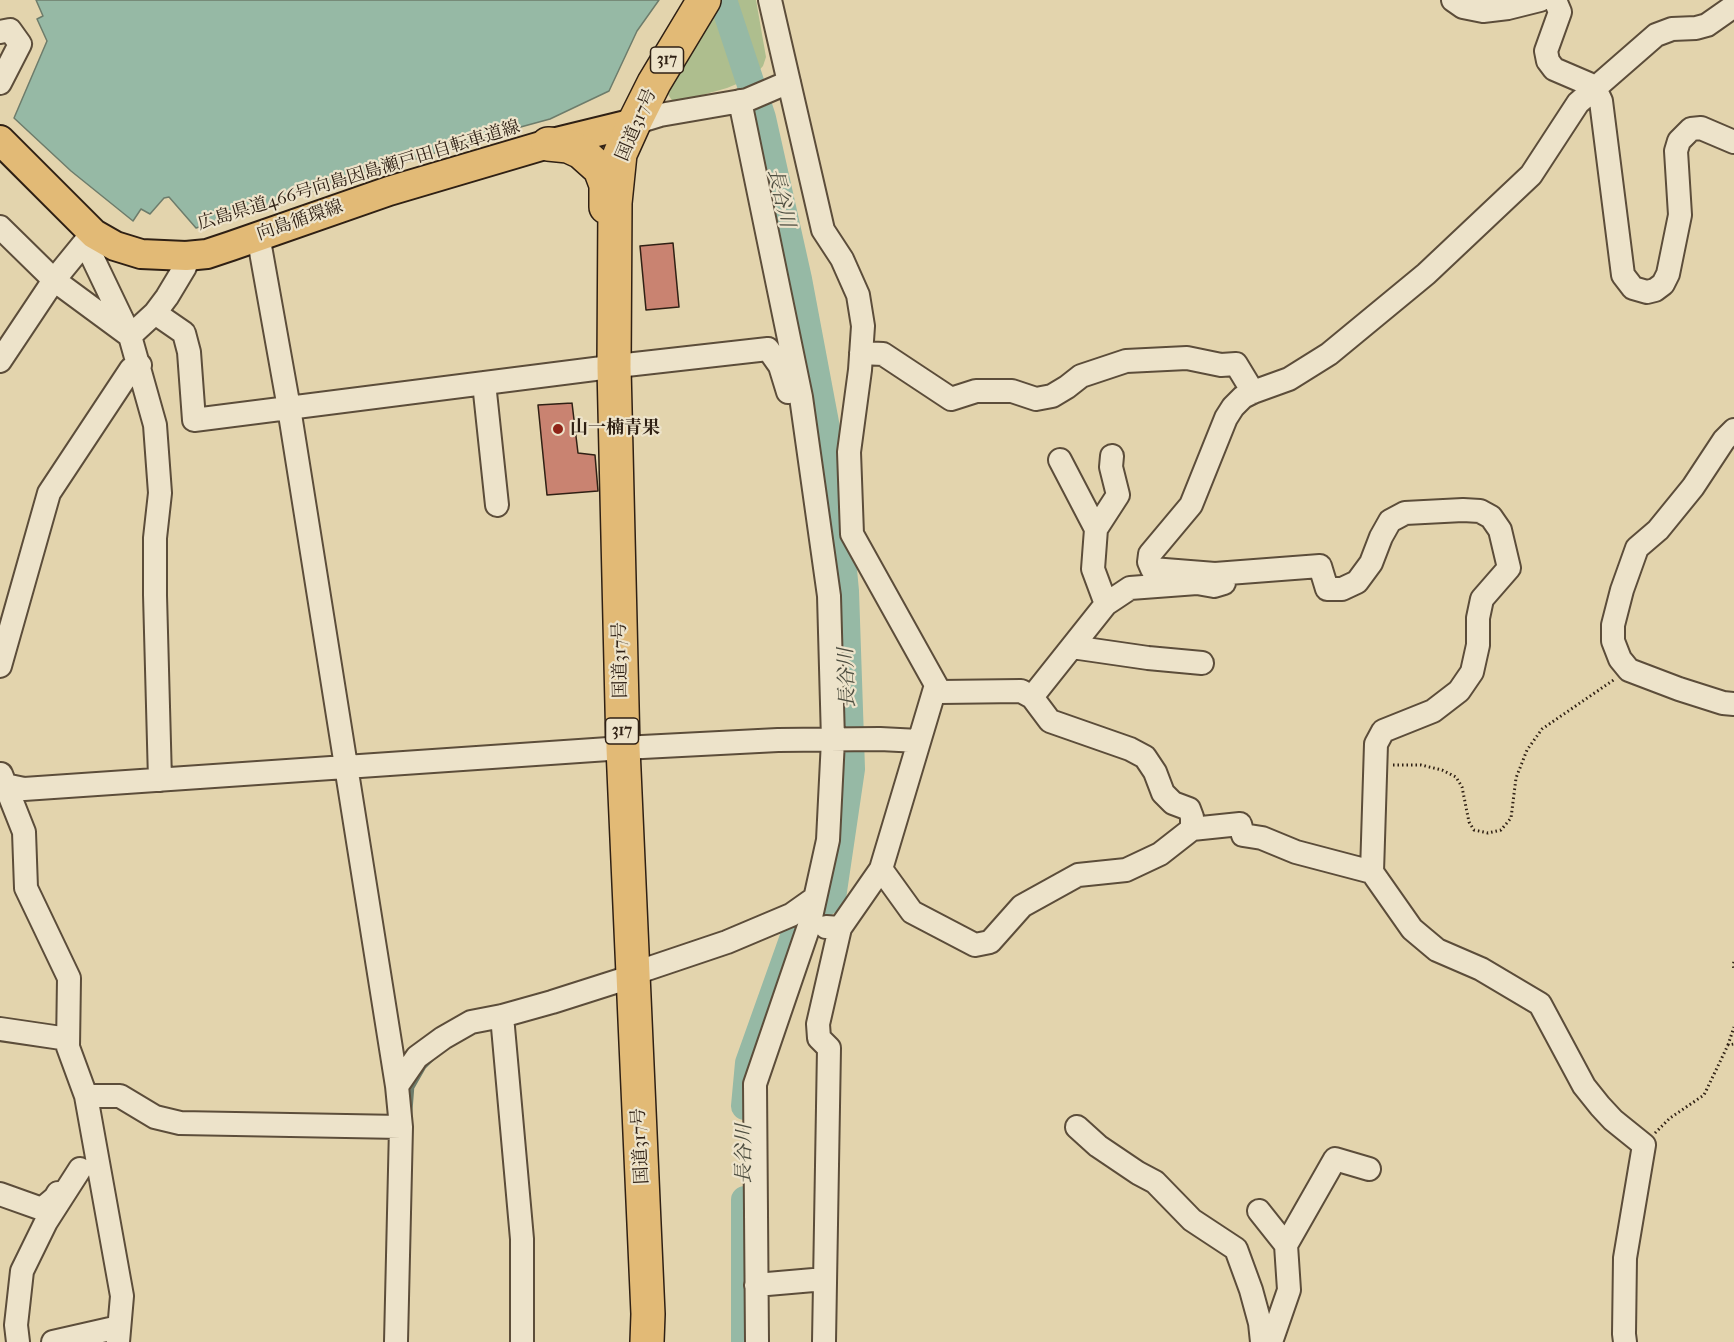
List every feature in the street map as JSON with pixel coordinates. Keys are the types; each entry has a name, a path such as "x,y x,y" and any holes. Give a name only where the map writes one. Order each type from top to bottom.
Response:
{"highway":[{"name":"国道317号","path":"647,1342 648,1314 623,748 614,367 615,203 620,154 654,83 704,0"},
{"path":"548,144 568,146 580,152 600,169 606,186 606,284 614,367"}],"main road":[{"name":"向島循環線","path":"0,140 89,238 141,254 186,256 207,254 389,191 548,144 634,123"}],"street":[{"path":"770,0 785,83 823,230 842,260 858,295 863,326 849,452 852,534 940,692 1021,691 1032,697 1050,721 1130,749 1145,757 1155,772 1162,793 1173,803 1189,809 1192,828"},
{"path":"1453,0 1463,7 1483,11 1509,8 1539,0"},
{"path":"1555,0 1560,12 1546,51 1548,61 1554,69 1595,88 1601,101 1623,275 1633,288 1647,292 1655,290 1663,284 1668,274 1680,215 1676,151 1679,141 1691,129 1701,128 1734,142"},
{"path":"1625,1342 1625,1258 1644,1145 1613,1120 1584,1086 1540,1004 1481,969 1437,950 1412,929 1372,872 1376,744 1383,731 1433,711 1459,691 1472,672 1478,645 1478,618 1482,599 1509,568 1500,530 1491,517 1480,511 1405,513 1390,521 1371,563 1357,582 1342,589 1327,589 1320,566 1215,574 1152,569 1149,562 1150,554 1191,506 1226,418 1238,402 1252,392 1289,379 1329,354 1426,274 1531,175 1578,103 1656,35 1672,29 1707,25 1734,6"},
{"path":"0,32 10,30 20,44 0,83"},
{"path":"634,123 744,100 785,83"},
{"path":"744,100 801,397 829,596 837,740 828,840 809,926 755,1084 757,1342"},
{"path":"0,227 54,280 130,336"},
{"path":"258,235 289,408 397,1086 400,1127 396,1342"},
{"path":"0,361 54,280 89,238 130,336 155,425 160,492 155,538 160,780"},
{"path":"130,336 155,313 185,267 186,256"},
{"path":"155,313 184,333 189,352 194,420 768,349 780,366 790,397 801,397"},
{"path":"861,352 883,354 951,399 976,391 1012,391 1036,399 1052,396 1081,376 1125,361 1187,358 1221,365 1236,364 1252,392"},
{"path":"0,666 49,493 131,369 140,365"},
{"path":"484,383 497,506"},
{"path":"1734,430 1724,440 1693,487 1658,530 1637,549 1622,590 1613,625 1613,641 1620,659 1629,670 1679,689 1723,703 1734,704"},
{"path":"1106,604 1093,569 1096,529 1118,495 1111,467 1112,456"},
{"path":"1060,460 1096,529"},
{"path":"1032,697 1106,604 1130,588 1197,583 1214,586 1224,583 1224,579 1215,574"},
{"path":"1072,647 1202,663"},
{"path":"824,1342 829,1048 819,1038 818,1024 840,928 882,869 936,685"},
{"path":"2,780 24,789 623,748 778,740 919,741"},
{"path":"2,780 24,832 26,888 69,978 68,1047 86,1096 89,1168 122,1296 119,1335 53,1342"},
{"path":"882,869 912,912 975,945 990,942 1022,906 1078,875 1125,870 1160,854 1192,828 1240,824 1243,835 1262,837 1296,852 1372,872"},
{"path":"397,1086 417,1057 443,1038 471,1022 552,1002 621,980 758,930 792,915 815,898"},
{"path":"809,926 840,928"},
{"path":"502,1016 522,1239 522,1342"},
{"path":"0,1029 68,1039"},
{"path":"86,1096 120,1096 155,1117 180,1124 400,1127"},
{"path":"1077,1127 1098,1146 1155,1182 1192,1220 1236,1249 1251,1290 1260,1323 1262,1342"},
{"path":"1271,1342 1289,1290 1286,1245 1335,1160 1369,1169"},
{"path":"0,1194 42,1209 56,1198 72,1170 89,1168"},
{"path":"18,1342 16,1325 22,1271 46,1222 89,1168"},
{"path":"0,1200 46,1222"},
{"path":"1259,1211 1286,1245"},
{"path":"756,1285 825,1280"}],"path":[{"path":"1374,765 1421,765 1442,770 1456,777 1462,787 1469,822 1474,830 1488,833 1501,830 1511,818 1516,778 1527,750 1542,729 1629,670"},
{"path":"1734,962 1734,969"},
{"path":"1644,1145 1670,1118 1704,1095 1734,1027"},
{"path":"1728,1045 1734,1044"}],"shaded area":[{"path":"36,0 659,0 637,31 609,91 550,119 495,134 196,228 169,197 164,198 150,214 141,209 133,221 71,171 14,118 47,41 37,19 43,16"},
{"path":"721,0 756,0 766,57 763,66 752,78 727,88 674,103 667,93 714,6"}],"building":[{"path":"673,243 679,307 646,310 640,246"},
{"name":"山一楠青果","path":"572,403 578,453 595,455 598,491 547,495 538,405"}],"waterway":[{"name":"長谷川","path":"723,0 762,118 798,279 833,465 845,591 851,769 832,898 801,917 749,1063 745,1106"},
{"path":"410,1114 412,1088 424,1067 433,1058"},
{"name":"長谷川","path":"745,1200 745,1342"}],"place":[{"name":"山一楠青果","path":"558,429"}]}
